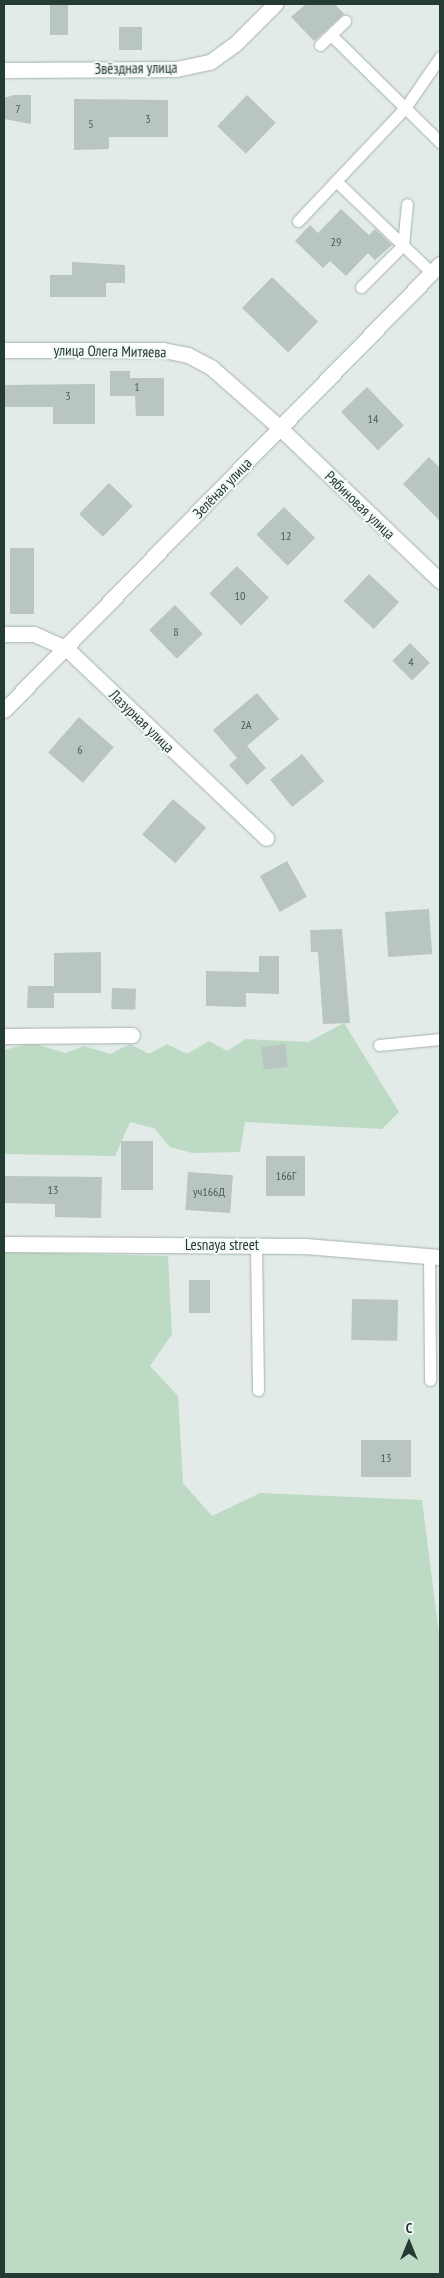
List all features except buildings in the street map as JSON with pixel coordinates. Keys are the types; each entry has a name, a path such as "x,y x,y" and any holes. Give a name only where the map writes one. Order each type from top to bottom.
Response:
{"street":[{"name":"Звёздная улица","path":"4,70 176,69 210,62 275,4"},
{"name":"Зелёная улица","path":"4,710 436,269"},
{"name":"улица Олега Митяева","path":"4,350 163,350 188,354 212,368 280,428"},
{"name":"Рябиновая улица","path":"280,428 440,581"},
{"name":"Лазурная улица","path":"4,634 34,634 66,648 266,838"},
{"path":"4,1036 132,1035"},
{"name":"Lesnaya street","path":"4,1244 256,1246 435,1256"}],"lane":[{"path":"320,45 345,21"},
{"path":"331,34 440,142"},
{"path":"298,221 405,108 440,57"},
{"path":"336,181 403,245 436,269"},
{"path":"361,287 403,245 407,204"},
{"path":"380,1045 440,1039"},
{"path":"256,1246 258,1390"},
{"path":"430,1380 435,1256"}],"green space":[{"path":"344,1023 399,1112 382,1129 245,1122 240,1152 192,1153 170,1147 154,1128 130,1122 115,1156 4,1154 4,1050 32,1043 65,1053 84,1046 110,1054 130,1044 149,1054 167,1044 187,1054 209,1041 227,1051 246,1039 308,1042"},
{"path":"4,1252 168,1256 172,1334 150,1366 178,1396 183,1483 212,1516 260,1493 422,1500 440,1642 440,2274 4,2274"}]}
